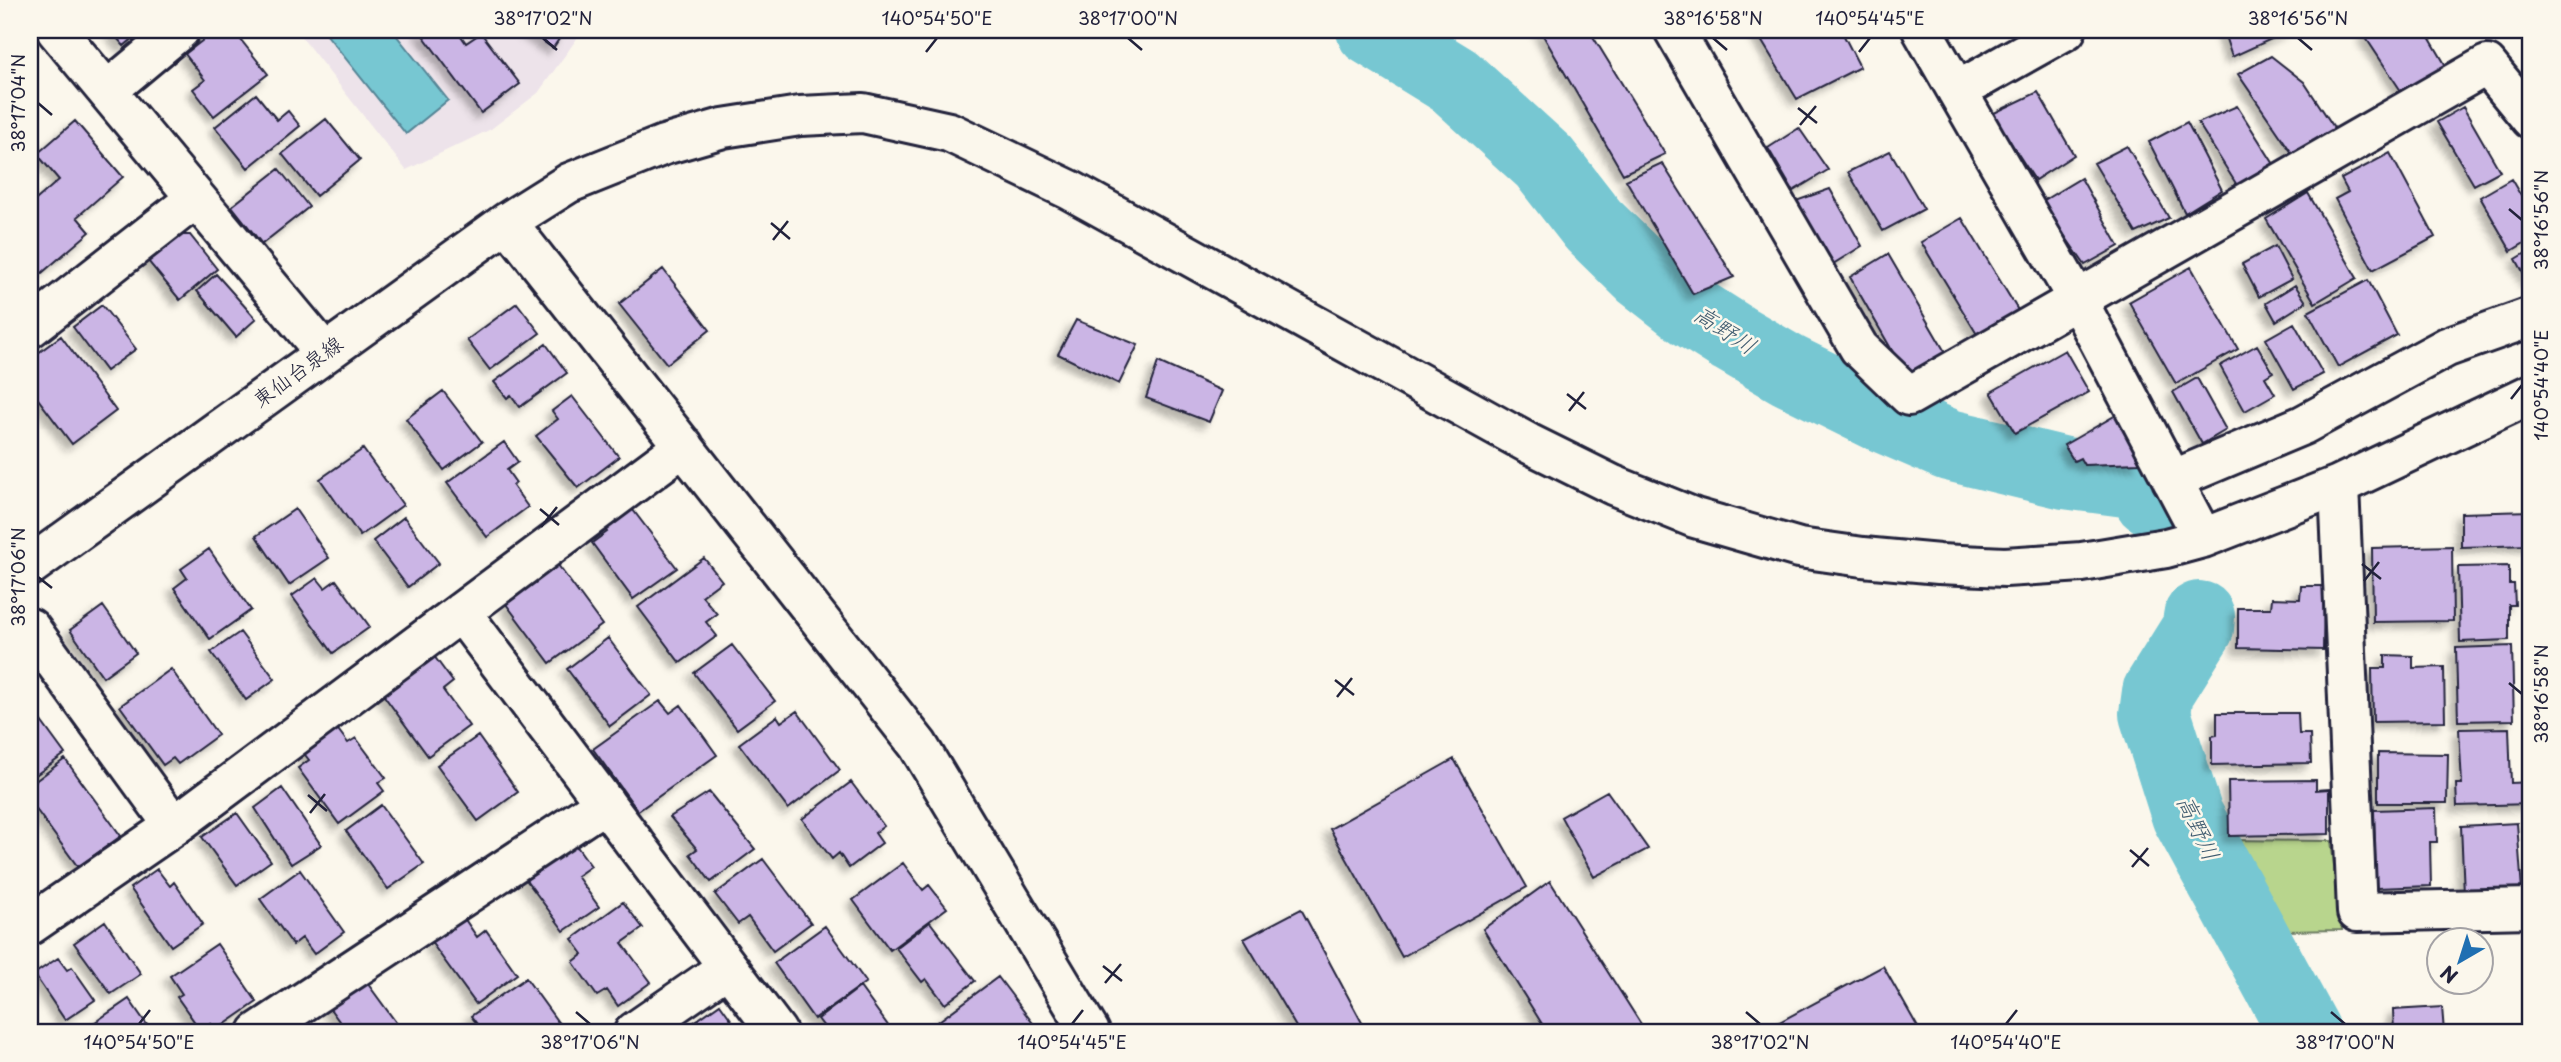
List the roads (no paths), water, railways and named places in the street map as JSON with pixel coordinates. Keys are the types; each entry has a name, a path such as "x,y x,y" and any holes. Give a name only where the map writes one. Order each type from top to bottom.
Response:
{"street":[{"path":"56,30 325,353"},
{"path":"108,90 180,30"},
{"path":"1674,30 1859,348 1909,396 2487,65 2531,119"},
{"path":"1922,30 2077,299 2203,538"},
{"path":"1957,91 2066,30"},
{"name":"東仙台泉線","path":"30,566 507,222 569,183 664,145 723,128 800,116 863,113 949,132 1070,190 1528,443 1613,485 1707,522 1799,548 1863,557 2005,567 2082,562 2122,556 2203,538 2339,485 2531,394"},
{"path":"30,328 195,199"},
{"path":"507,222 918,745 1090,1032"},
{"path":"2172,480 2303,425 2447,347 2531,317"},
{"path":"30,925 174,826 684,446"},
{"path":"2339,485 2357,912 2531,908"},
{"path":"461,612 777,1032"},
{"path":"30,628 174,826"},
{"path":"258,1032 605,803"},
{"path":"634,1032 728,967"}],"water":[{"path":"323,30 392,30 448,100 406,134"}],"waterway":[{"name":"高野川","path":"1372,30 1455,81 1544,162 1593,225 1643,274 1692,312 1733,338 1788,370 1879,415 1949,445 2065,473 2141,483 2150,499"},
{"name":"高野川","path":"2199,617 2198,628 2158,692 2155,714 2187,815 2305,1032"}]}
